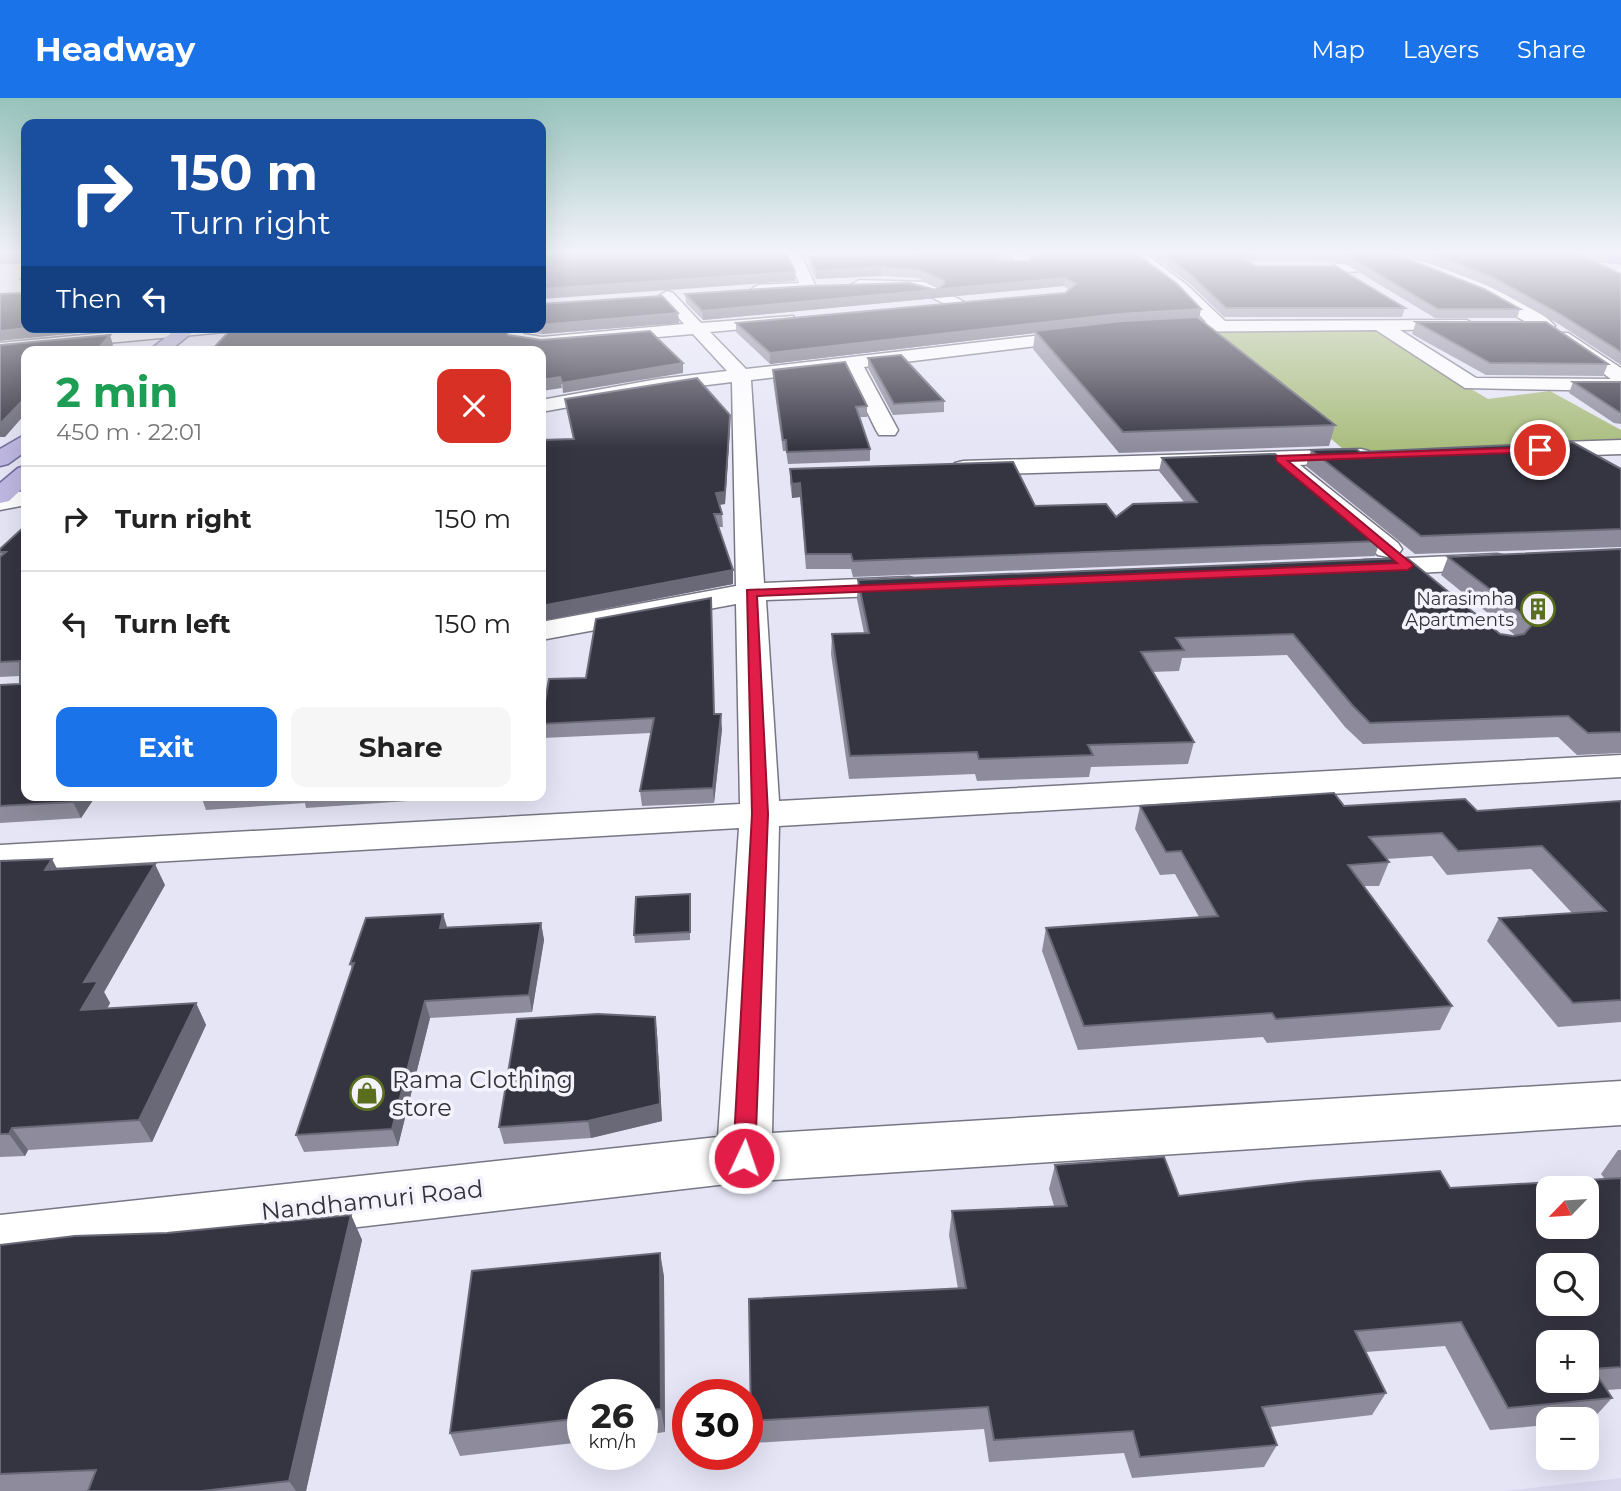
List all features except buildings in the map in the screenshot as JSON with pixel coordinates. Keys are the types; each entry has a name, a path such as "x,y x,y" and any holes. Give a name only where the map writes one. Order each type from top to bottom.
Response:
{"main road":[{"path":"165,346 183,333"},
{"path":"191,346 208,333"},
{"path":"0,459 21,444"},
{"path":"0,496 21,477"}],"street":[{"path":"686,319 741,375 760,814 744,1158"},
{"path":"514,333 516,338 542,342 798,319"},
{"path":"990,319 1033,341"},
{"path":"1213,319 1219,325"},
{"path":"1333,319 1341,324"},
{"path":"1419,319 1429,325"},
{"path":"1536,319 1621,377"},
{"path":"1379,324 1472,384 1621,385"},
{"path":"1143,329 1219,325 1481,325"},
{"path":"1507,326 1546,326"},
{"path":"546,405 658,385 1107,332"},
{"path":"0,348 149,333"},
{"path":"852,362 887,430"},
{"path":"1513,451 1621,447"},
{"path":"943,468 1377,456"},
{"path":"1279,458 1440,593"},
{"path":"0,502 21,499"},
{"path":"1338,569 1528,561"},
{"path":"546,630 751,592 933,585"},
{"path":"0,858 1621,766"},
{"name":"Nandhamuri Road","path":"0,1242 744,1158 1621,1102"}],"shaded area":[{"path":"1621,1478 1621,1491 1505,1491"}],"green space":[{"path":"1368,327 1488,399 1550,391 1621,430 1621,453 1350,455 1206,332"}],"place":[{"name":"Narasimha Apartments","path":"1538,609"},
{"name":"Rama Clothing store","path":"367,1093"}],"route":[{"path":"744,1158 760,814 751,592 1408,566 1279,458 1540,450"}]}
